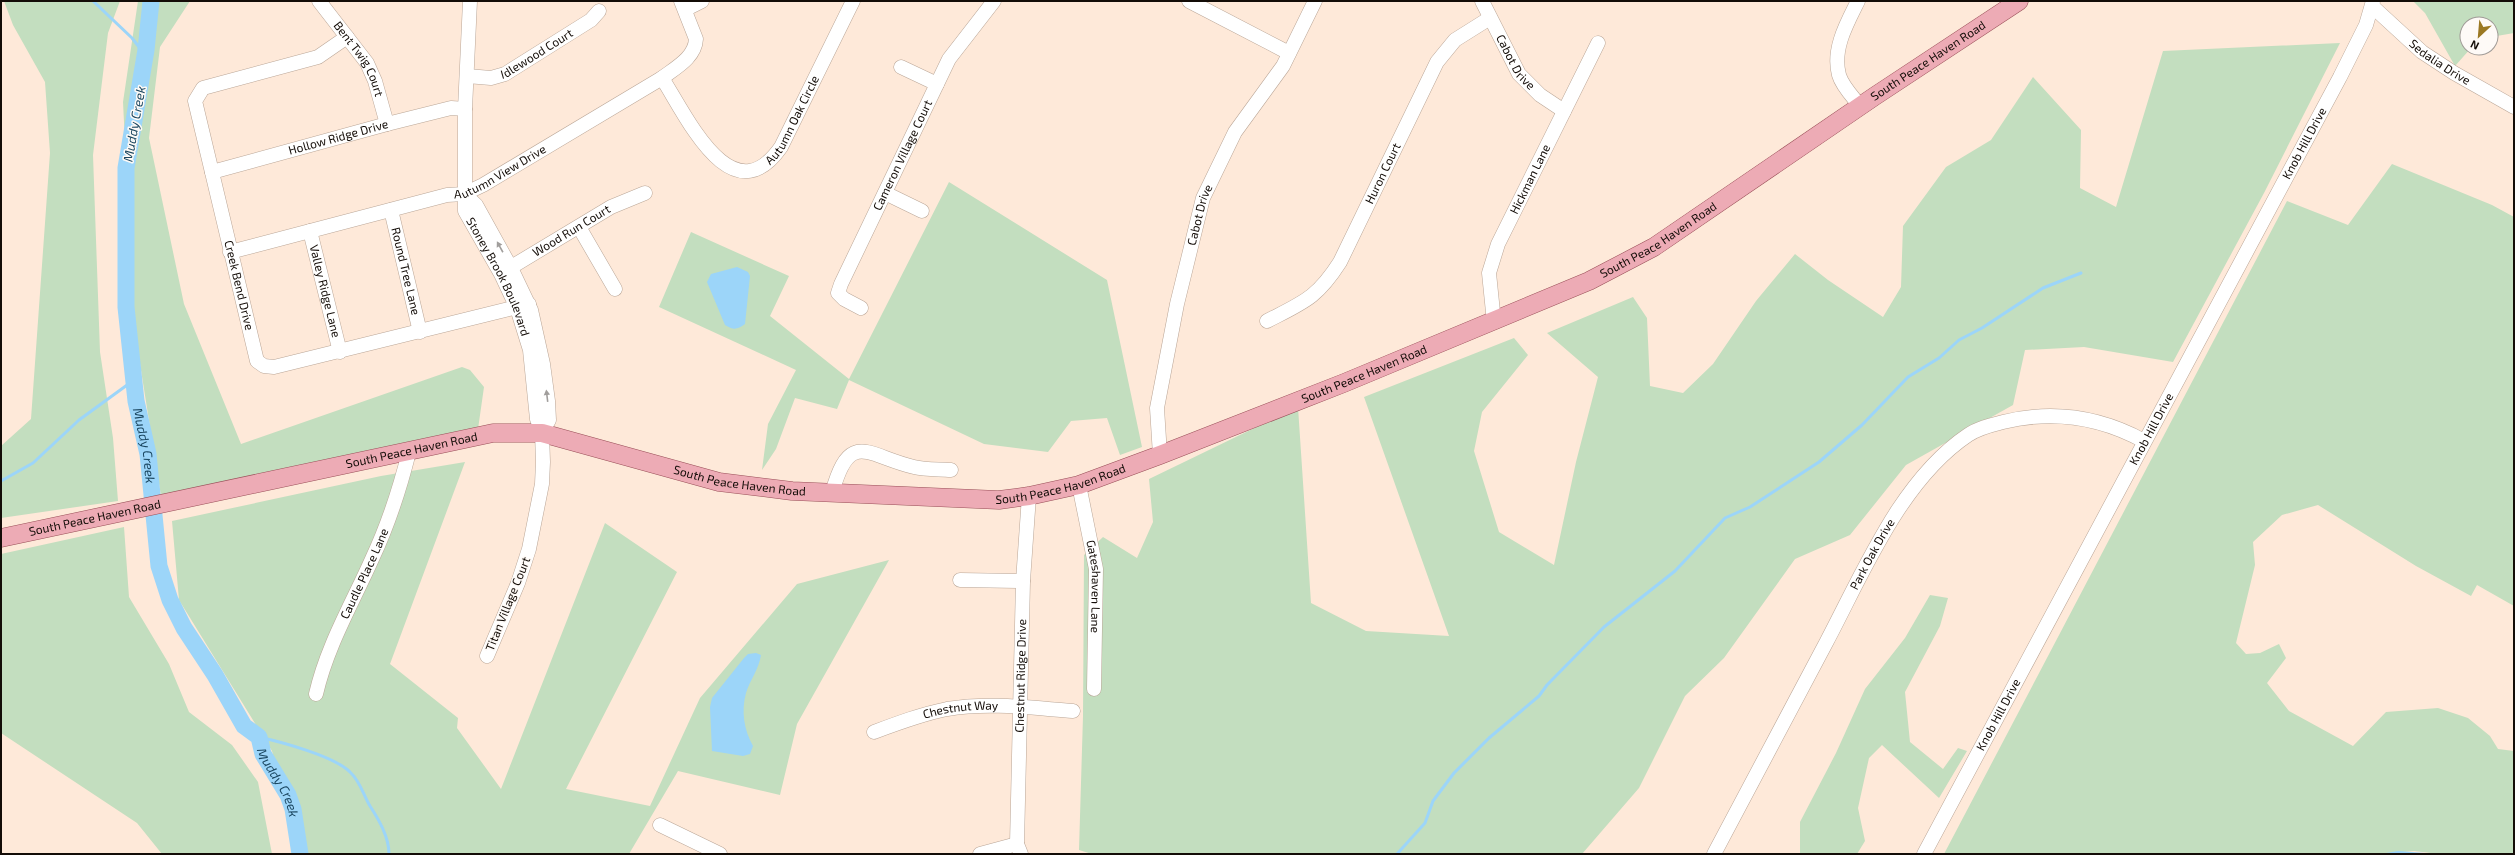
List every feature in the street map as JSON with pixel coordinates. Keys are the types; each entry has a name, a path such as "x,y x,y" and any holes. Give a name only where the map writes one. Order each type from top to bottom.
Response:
{"main road":[{"name":"South Peace Haven Road","path":"1,538 493,433 542,433 719,482 792,491 999,500 1029,496 1079,484 1160,455 1494,322 1589,282 1654,248 1860,106 2019,1"}],"street":[{"name":"Bent Twig Court","path":"319,1 367,63 375,81 387,124"},
{"name":"Stoney Brook Boulevard","path":"470,1 465,109 465,210 506,271 523,306 537,330 548,401 549,420 542,433"},
{"path":"683,5 702,1"},
{"name":"Autumn Oak Circle","path":"662,78 701,139 721,163 730,169 740,171 759,170 773,159 781,147 853,1"},
{"name":"Cameron Village Court","path":"861,308 844,299 838,293 949,59 994,1"},
{"path":"1189,1 1289,53"},
{"name":"Cabot Drive","path":"1160,455 1157,408 1177,304 1203,198 1235,132 1283,66 1315,1"},
{"name":"Cabot Drive","path":"1482,1 1519,74 1540,95 1564,111"},
{"path":"1858,1 1847,23 1836,55 1839,76 1860,106"},
{"name":"Sedalia Drive","path":"2373,4 2422,52 2454,74 2514,108"},
{"name":"Knob Hill Drive","path":"1924,854 2340,77 2366,25 2373,4"},
{"name":"Autumn View Drive","path":"230,252 447,195 464,194 483,185 662,78 686,61 696,46 694,30 683,5"},
{"name":"Idlewood Court","path":"467,76 491,78 505,74 591,20 599,12"},
{"name":"Huron Court","path":"1267,321 1310,298 1326,282 1340,262 1437,62 1455,40 1490,18"},
{"name":"Creek Bend Drive","path":"347,37 318,57 203,88 199,92 195,101 230,252 256,356 260,364 274,367 523,306"},
{"name":"Hickman Lane","path":"1494,322 1489,273 1498,244 1598,43"},
{"path":"900,67 937,84"},
{"name":"Hollow Ridge Drive","path":"212,172 451,108 465,109"},
{"name":"Wood Run Court","path":"506,271 611,207 645,193"},
{"path":"885,193 922,211"},
{"name":"Round Tree Lane","path":"391,210 420,332"},
{"path":"579,227 615,290"},
{"name":"Valley Ridge Lane","path":"310,231 340,352"},
{"name":"Park Oak Drive","path":"1714,854 1879,543 1918,482 1941,456 1969,434 1990,425 2022,417 2072,416 2099,421 2121,429 2144,441"},
{"name":"Titan Village Court","path":"487,656 518,584 529,549 542,484 542,433"},
{"name":"Caudle Place Lane","path":"316,694 321,675 339,627 373,559 400,486 409,452"},
{"path":"832,493 840,465 847,457 858,452 871,452 915,468 951,470"},
{"name":"Gateshaven Lane","path":"1079,484 1096,569 1094,689"},
{"name":"Chestnut Ridge Drive","path":"1019,849 1023,581 1029,496"},
{"path":"960,580 1023,581"},
{"name":"Chestnut Way","path":"874,732 926,714 948,709 982,706 1020,707 1073,712"},
{"path":"660,826 720,854"},
{"path":"980,854 1019,849"}],"green space":[{"path":"4,1 120,1 108,33 93,155 100,352 113,438 118,501 1,518 1,446 31,419 50,153 45,82 13,25"},
{"path":"138,1 190,1 160,47 149,138 184,304 241,444 462,367 470,370 484,387 478,429 161,496 134,326 123,102"},
{"path":"2413,1 2514,1 2514,33 2499,36 2499,16 2459,16 2459,56 2464,56 2455,66 2425,13"},
{"path":"2340,43 2264,193 2173,362 2084,347 2025,350 2013,405 1906,465 1850,535 1795,559 1724,658 1685,696 1639,788 1582,854 1092,854 1079,850 1083,716 1084,555 1103,537 1137,558 1153,522 1149,479 1298,407 1311,603 1366,631 1449,636 1364,397 1514,338 1528,355 1482,412 1474,451 1499,532 1554,565 1576,462 1598,377 1547,333 1633,297 1647,318 1650,386 1683,393 1713,364 1756,301 1795,254 1828,280 1883,317 1901,287 1903,226 1946,167 1991,140 2033,77 2081,130 2080,188 2116,207 2163,51"},
{"path":"2392,164 2492,205 2514,217 2514,606 2477,585 2471,596 2416,566 2318,505 2282,515 2253,542 2255,565 2236,643 2246,654 2260,653 2279,644 2286,658 2267,683 2289,711 2353,746 2386,712 2438,708 2468,718 2490,736 2498,749 2514,751 2514,854 2439,854 2414,851 2380,854 1944,854 2287,201 2348,225"},
{"path":"949,182 1107,280 1142,447 1120,455 1107,418 1071,421 1048,452 984,444 849,380 837,409 795,398 776,449 762,470 768,424 796,370 659,307 691,232 789,276 770,316 849,379"},
{"path":"465,462 390,664 458,718 457,728 501,789 605,523 677,572 566,789 650,806 700,698 797,584 889,560 797,724 780,795 678,771 629,854 300,854 272,751 179,600 172,521 381,476"},
{"path":"124,527 129,597 169,664 189,712 232,745 258,782 272,854 162,854 137,823 1,733 1,554"},
{"path":"1930,595 1948,598 1940,626 1905,692 1910,742 1943,769 1958,748 1967,751 1939,798 1882,745 1869,758 1858,808 1865,841 1857,854 1800,854 1800,822 1836,753 1865,689 1905,638"}],"water":[{"path":"737,267 748,272 750,276 745,324 735,329 725,325 707,282 711,274"},
{"path":"756,653 761,655 760,660 744,700 744,720 747,734 753,746 750,754 743,756 712,751 710,707 712,698 744,658 748,654"},
{"path":"2398,851 2439,854 2380,854"}],"waterway":[{"path":"93,1 132,38 139,47 142,67"},
{"name":"Muddy Creek","path":"151,1 146,50 126,168 126,307 136,401 148,454 159,566 170,600 184,628 215,675 244,726 259,737 263,754 288,795 293,809 300,854"},
{"path":"1397,854 1425,823 1433,801 1454,773 1489,738 1539,696 1547,685 1604,627 1675,571 1725,518 1750,507 1819,462 1862,425 1908,377 1939,358 1959,340 1982,328 2043,288 2081,273"},
{"path":"1,481 33,463 79,420 134,380"},
{"path":"259,737 320,755 332,760 350,772 359,784 383,829 389,848 389,854"}]}
